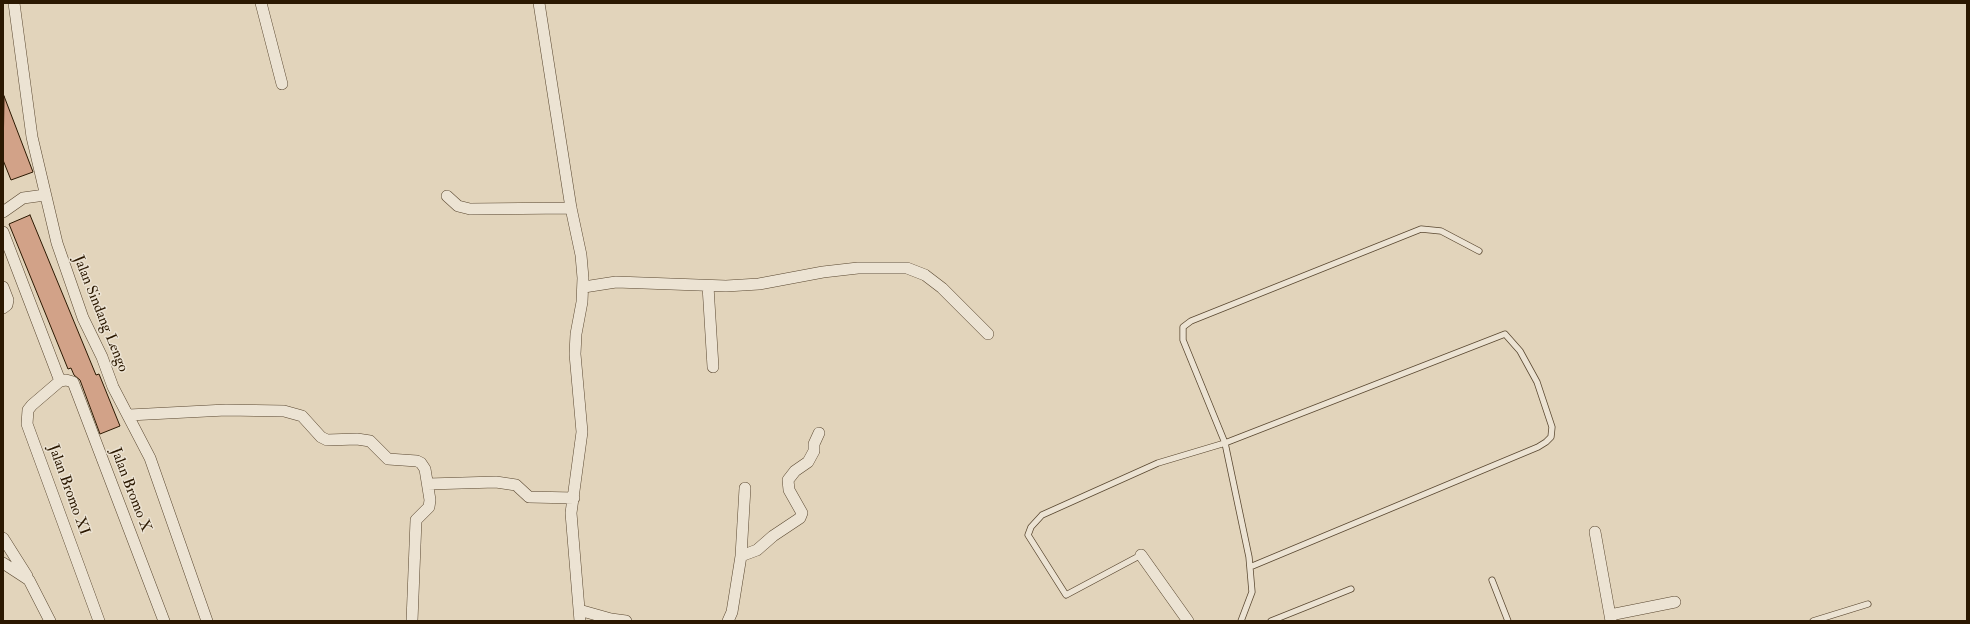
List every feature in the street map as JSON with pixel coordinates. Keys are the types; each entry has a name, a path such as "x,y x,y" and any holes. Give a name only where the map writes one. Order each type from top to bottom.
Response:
{"street":[{"name":"Jalan Sindang Lengo","path":"14,3 32,137 57,243 74,295 113,387 150,458 207,621"},
{"path":"261,3 282,84"},
{"path":"538,3 571,208 581,255 584,287 576,334 575,354 582,432 571,513 579,616 626,621"},
{"path":"3,216 3,211 23,198 45,195"},
{"path":"447,196 458,206 470,209 571,208"},
{"path":"3,232 60,382"},
{"path":"584,287 616,282 708,286 759,284 823,272 858,268 908,268 925,275 942,288 988,334"},
{"path":"708,286 713,367"},
{"path":"3,287 8,300 7,305 3,308"},
{"name":"Jalan Bromo X","path":"60,382 66,380 73,382 164,621"},
{"name":"Jalan Bromo XI","path":"60,382 28,410 27,424 99,621"},
{"path":"128,415 226,410 294,413 302,416 320,436 328,440 356,439 370,441 388,459 417,461 421,463 425,469 428,484 429,506 416,520 412,621"},
{"path":"741,556 758,550 773,536 800,518 802,513 789,490 788,480 791,475 808,462 814,451 814,444 819,433"},
{"path":"428,484 496,482 516,485 529,497 574,498"},
{"path":"728,621 732,612 741,556 745,488"},
{"path":"1595,532 1611,618 1675,602"},
{"path":"3,538 29,580 50,621"},
{"path":"1141,555 1188,621"},
{"path":"3,563 29,580"}],"lane":[{"path":"1241,621 1252,592 1250,567 1225,443 1183,340 1182,333 1184,327 1191,320 1421,229 1440,231 1480,251"},
{"path":"1141,555 1066,595 1028,535 1031,527 1042,515 1158,463 1225,443 1505,334 1520,351 1537,382 1552,427 1551,437 1538,448 1250,567"},
{"path":"1492,580 1508,621"},
{"path":"1271,621 1351,590"},
{"path":"1813,621 1868,604"}],"building":[{"path":"4,96 33,172 11,180 3,160"},
{"path":"30,215 96,375 99,374 120,426 100,434 80,380 74,375 71,368 68,369 9,224"}]}
